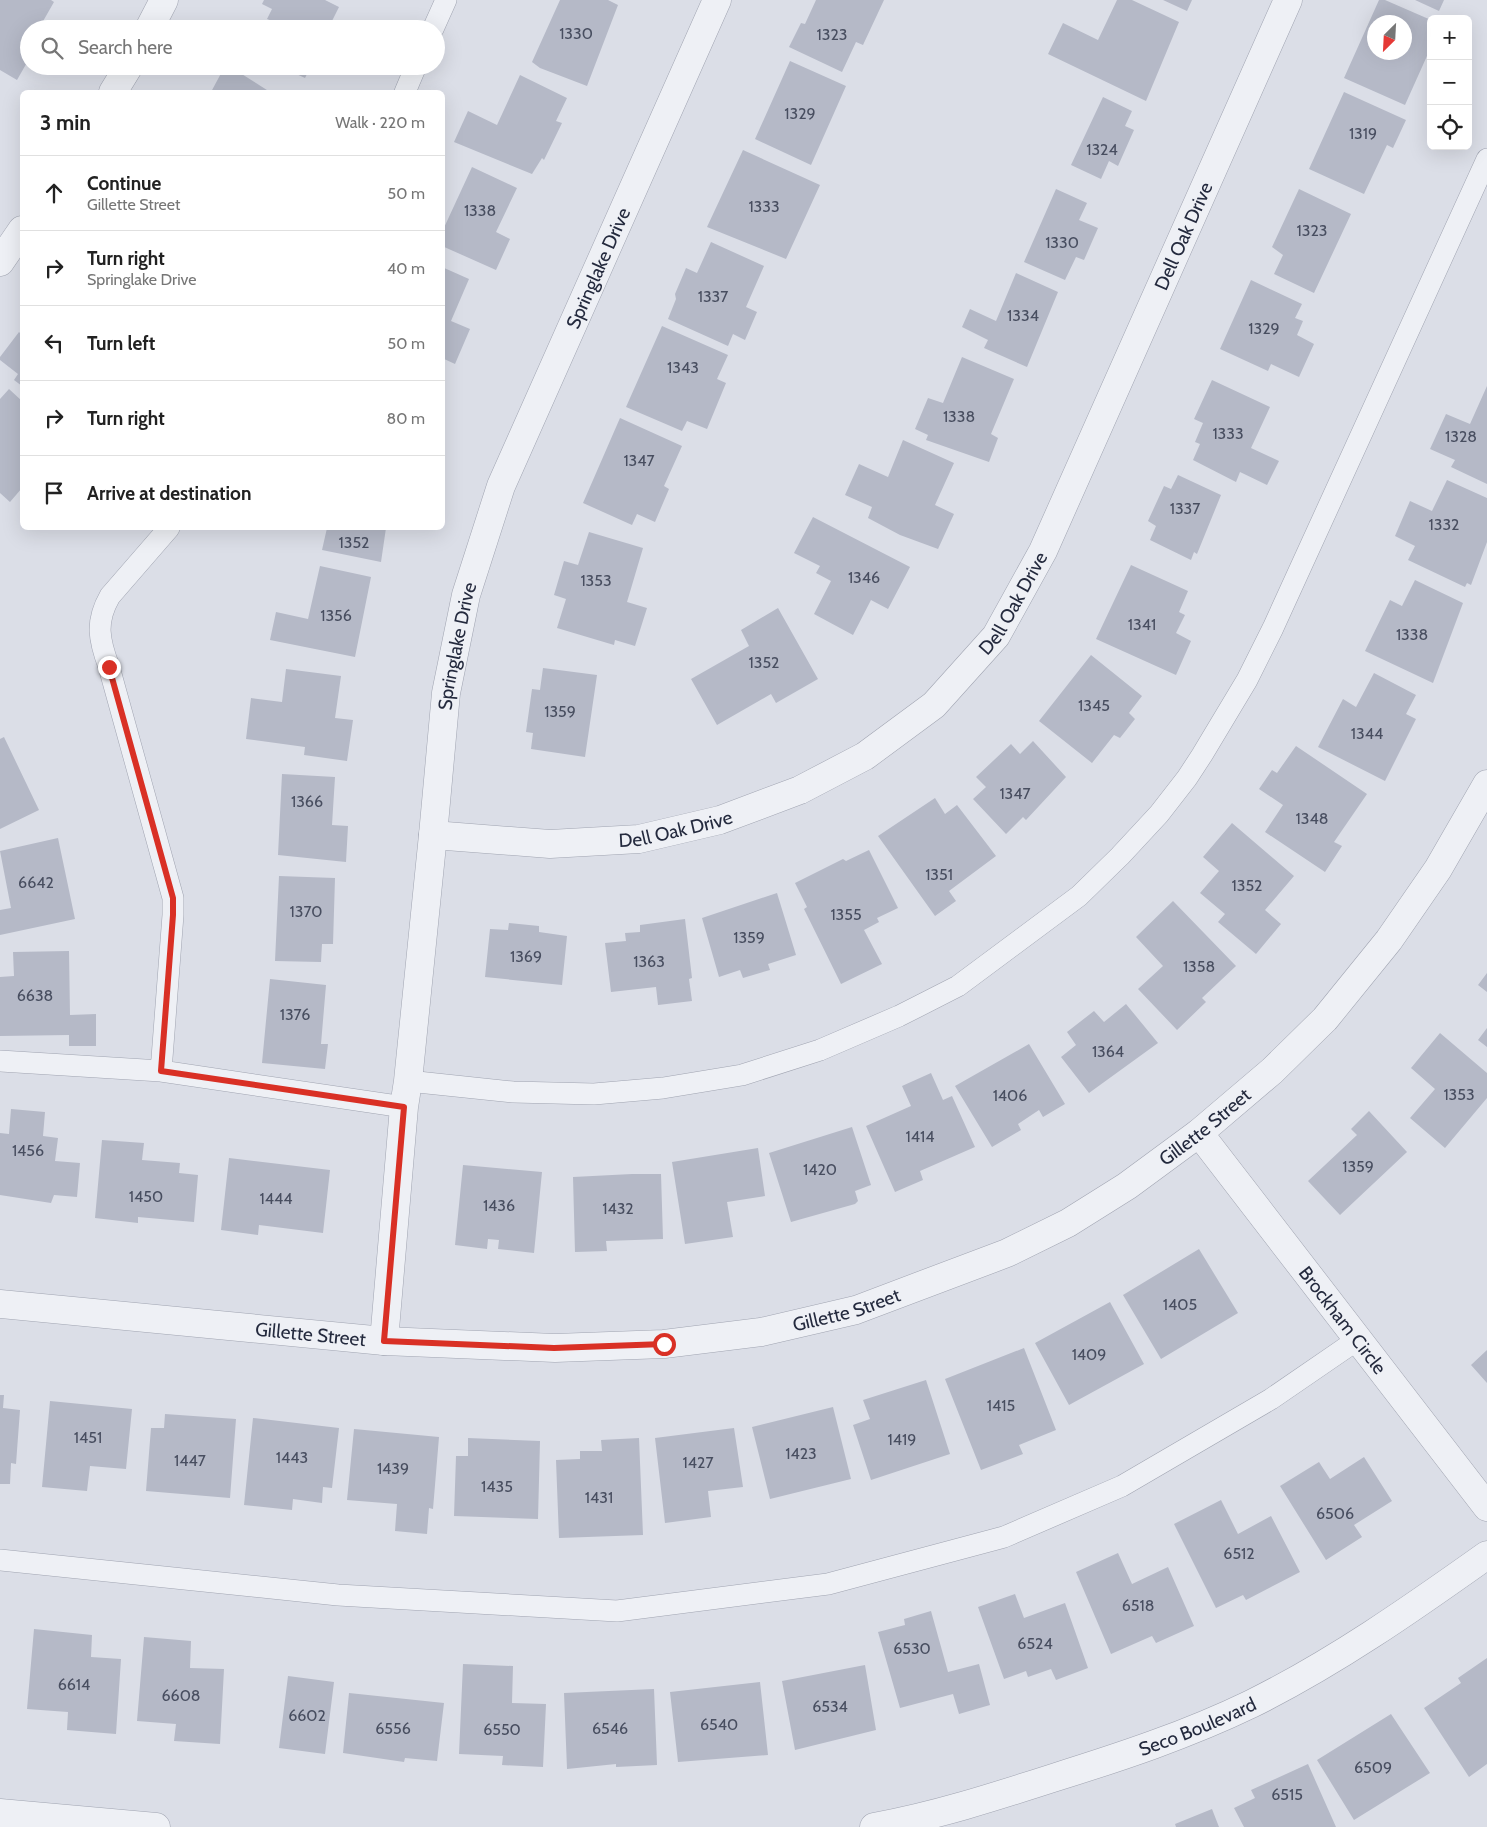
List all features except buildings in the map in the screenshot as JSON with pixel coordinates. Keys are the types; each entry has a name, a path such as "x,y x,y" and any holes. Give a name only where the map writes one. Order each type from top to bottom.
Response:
{"street":[{"path":"154,20 164,0"},
{"name":"Springlake Drive","path":"384,1341 406,1094 446,693 466,595 501,486 717,0"},
{"name":"Dell Oak Drive","path":"433,835 560,843 639,839 720,820 800,790 865,756 934,705 996,636 1043,551 1288,0"},
{"path":"114,90 123,75"},
{"path":"0,262 20,233"},
{"name":"Gillette Street","path":"0,1304 384,1341 554,1348 664,1344 761,1332 856,1310 1007,1253 1068,1223 1127,1186 1198,1133 1272,1071 1325,1019 1389,940 1438,869 1487,784"},
{"name":"Brockham Circle","path":"1198,1133 1487,1507"},
{"name":"Seco Boulevard","path":"874,1827 976,1803 1177,1737 1251,1704 1336,1657 1403,1615 1487,1555"},
{"path":"0,1813 156,1827"}],"lane":[{"path":"437,20 446,0"},
{"path":"406,90 412,75"},
{"path":"0,1061 161,1071 406,1094 513,1092 594,1094 663,1088 742,1075 820,1050 899,1016 958,986 1079,896 1159,814 1202,755 1247,680 1273,628 1487,160"},
{"path":"161,1071 173,898 109,667 100,641 100,632 102,609 110,596 167,530"},
{"path":"0,1560 338,1595 617,1611 828,1584 1004,1537 1122,1486 1271,1399 1357,1340"}],"route":[{"path":"109,667 173,898 161,1071 404,1107 384,1341 554,1348 664,1344"}]}
